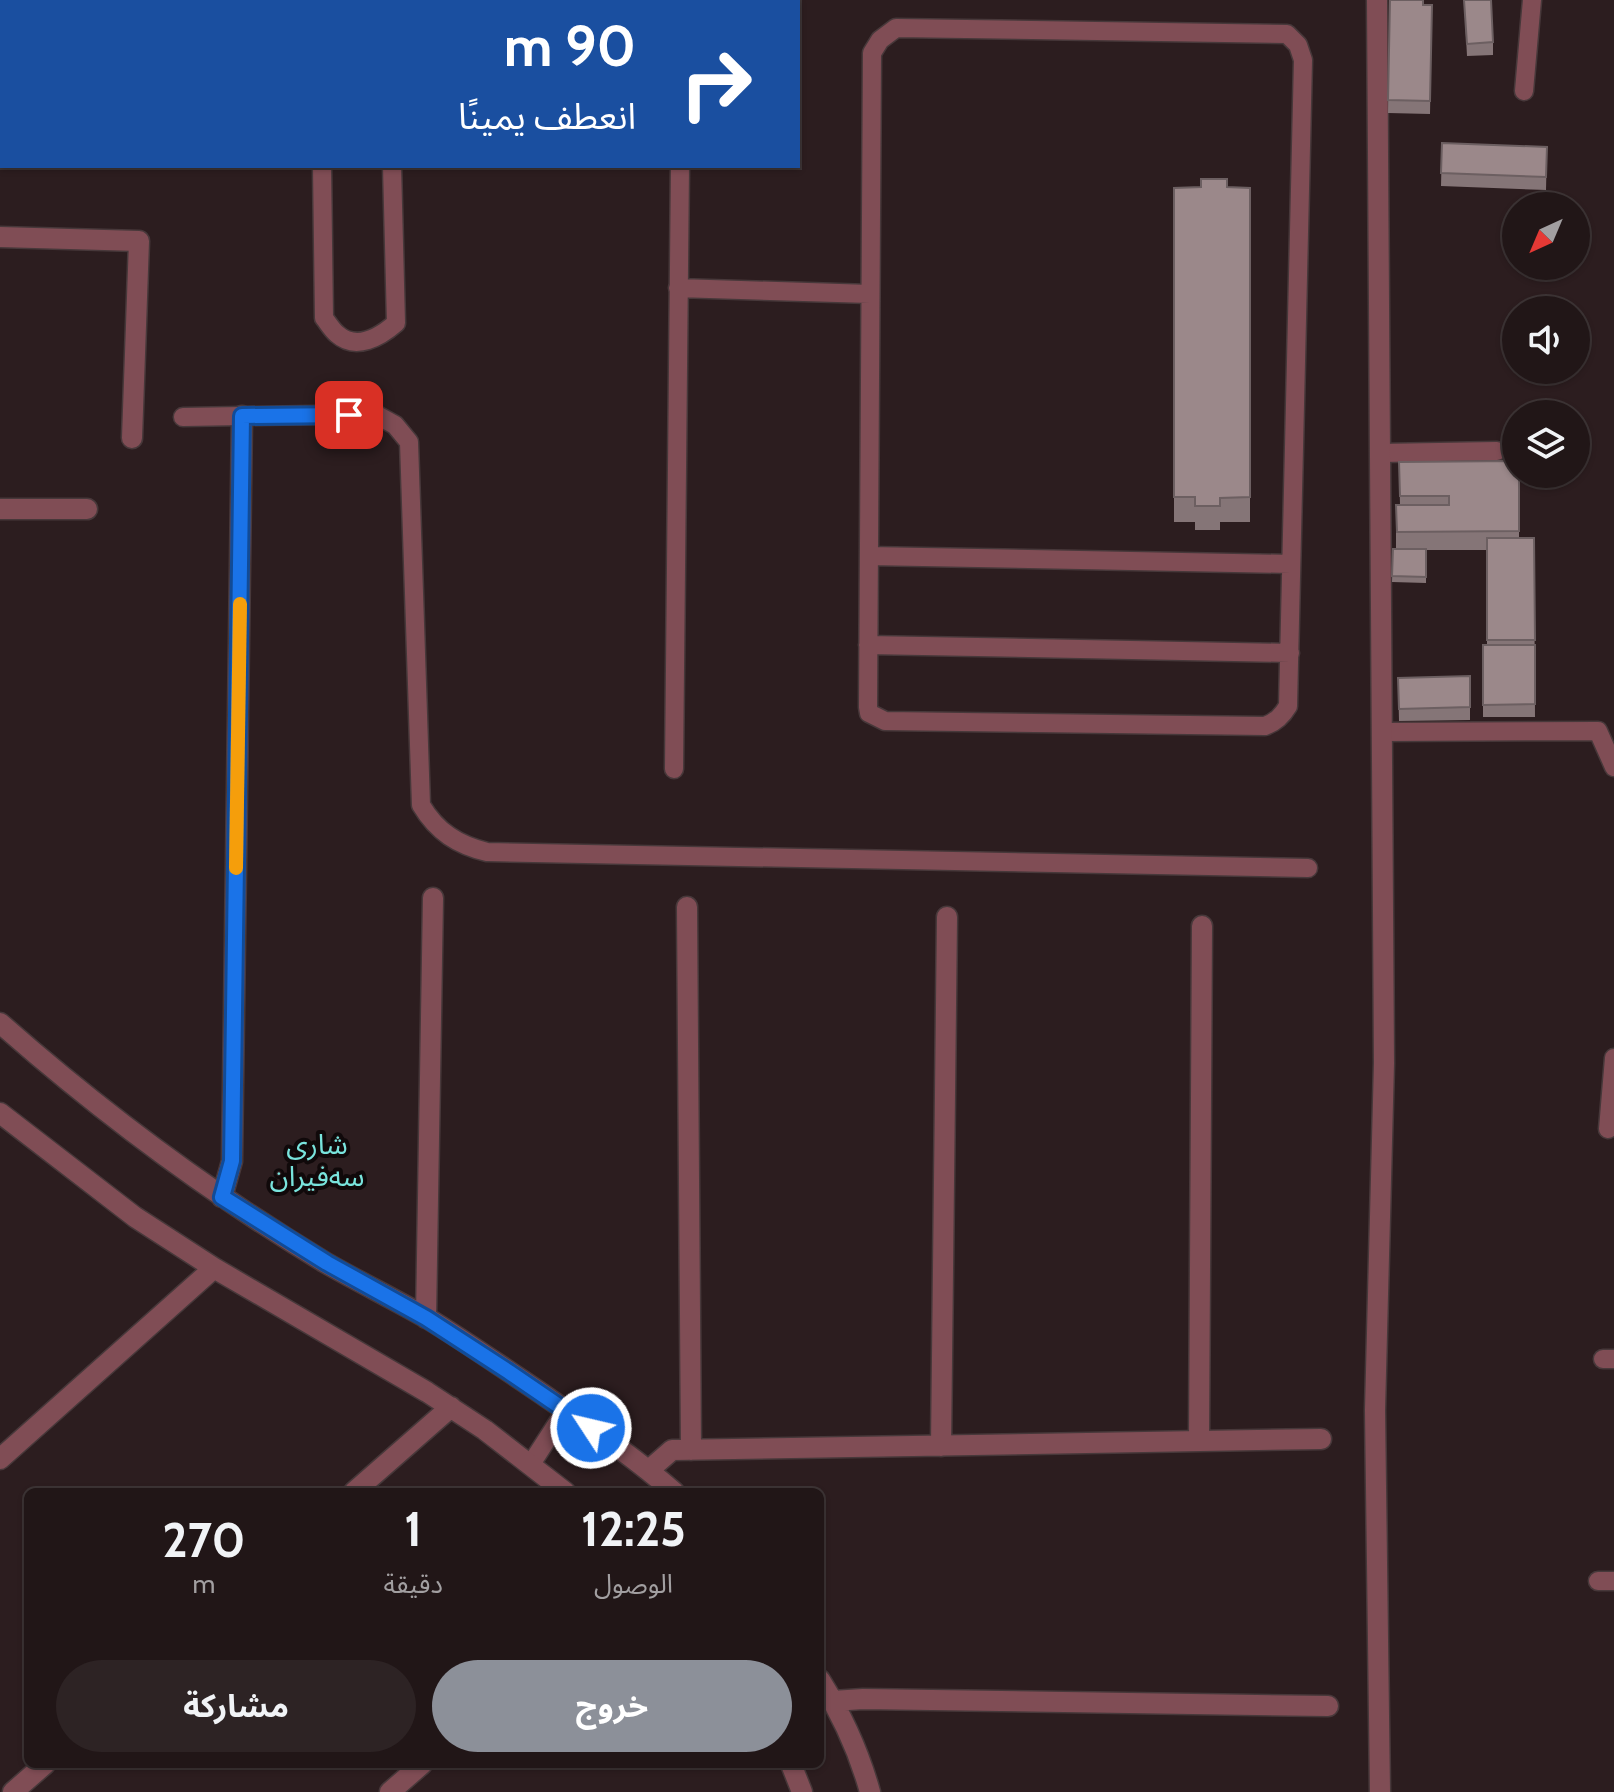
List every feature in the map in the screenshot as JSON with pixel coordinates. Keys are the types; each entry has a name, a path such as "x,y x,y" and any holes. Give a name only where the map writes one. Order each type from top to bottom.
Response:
{"street":[{"path":"1377,0 1384,1063 1375,1410 1380,1792"},
{"path":"0,237 139,241 132,438"},
{"path":"222,1197 232,1161 242,416"},
{"path":"0,509 87,509"},
{"path":"426,1318 433,898"},
{"path":"687,907 691,1450"},
{"path":"941,1446 947,917"},
{"path":"1199,1441 1202,926"},
{"path":"0,1023 106,1113 222,1197 327,1263 426,1318 566,1410 669,1488"},
{"path":"0,1113 135,1217 214,1268 451,1407 560,1488"},
{"path":"0,1459 214,1268"},
{"path":"359,1488 451,1407"},
{"path":"649,1470 672,1450 1321,1439"},
{"path":"824,1686 850,1735 870,1792"},
{"path":"833,1701 1328,1706"},
{"path":"13,1792 40,1768"},
{"path":"390,1792 417,1768"},
{"path":"792,1768 798,1790"}],"lane":[{"path":"1524,91 1532,0"},
{"path":"896,28 1287,34 1298,45 1303,60 1288,706 1278,719 1265,726 885,721 869,713 868,707 869,556 872,53 880,40 896,28"},
{"path":"322,168 324,318 339,336 360,343 378,336 396,323 392,168"},
{"path":"674,769 680,168"},
{"path":"678,288 870,294"},
{"path":"183,417 375,414 395,425 409,442 421,805 438,828 461,844 487,852 1308,868"},
{"path":"1380,453 1497,451"},
{"path":"869,556 1291,564"},
{"path":"868,645 1290,653"},
{"path":"1382,732 1606,730 1614,767"},
{"path":"1608,1129 1614,1058"},
{"path":"531,1464 566,1410"}],"building":[{"path":"1390,0 1423,0 1423,5 1432,5 1430,101 1388,100"},
{"path":"1464,0 1491,0 1493,42 1467,44"},
{"path":"1442,143 1547,147 1546,177 1441,173"},
{"path":"1201,179 1227,179 1227,187 1250,188 1250,497 1220,498 1220,506 1195,506 1195,497 1174,497 1174,188 1201,187"},
{"path":"1502,461 1502,488 1519,488 1519,531 1397,532 1396,505 1449,505 1449,496 1400,496 1399,462"},
{"path":"1487,538 1534,538 1535,640 1487,640"},
{"path":"1393,549 1426,549 1426,577 1392,576"},
{"path":"1483,645 1535,645 1535,704 1483,705"},
{"path":"1470,676 1470,707 1399,709 1398,678"}],"slow traffic":[{"path":"236,868 240,604"}],"district":[{"name":"شاری سەفیران","path":"317,1160"}],"route":[{"path":"349,415 242,416 232,1161 222,1197 327,1263 426,1318 591,1428"}]}
